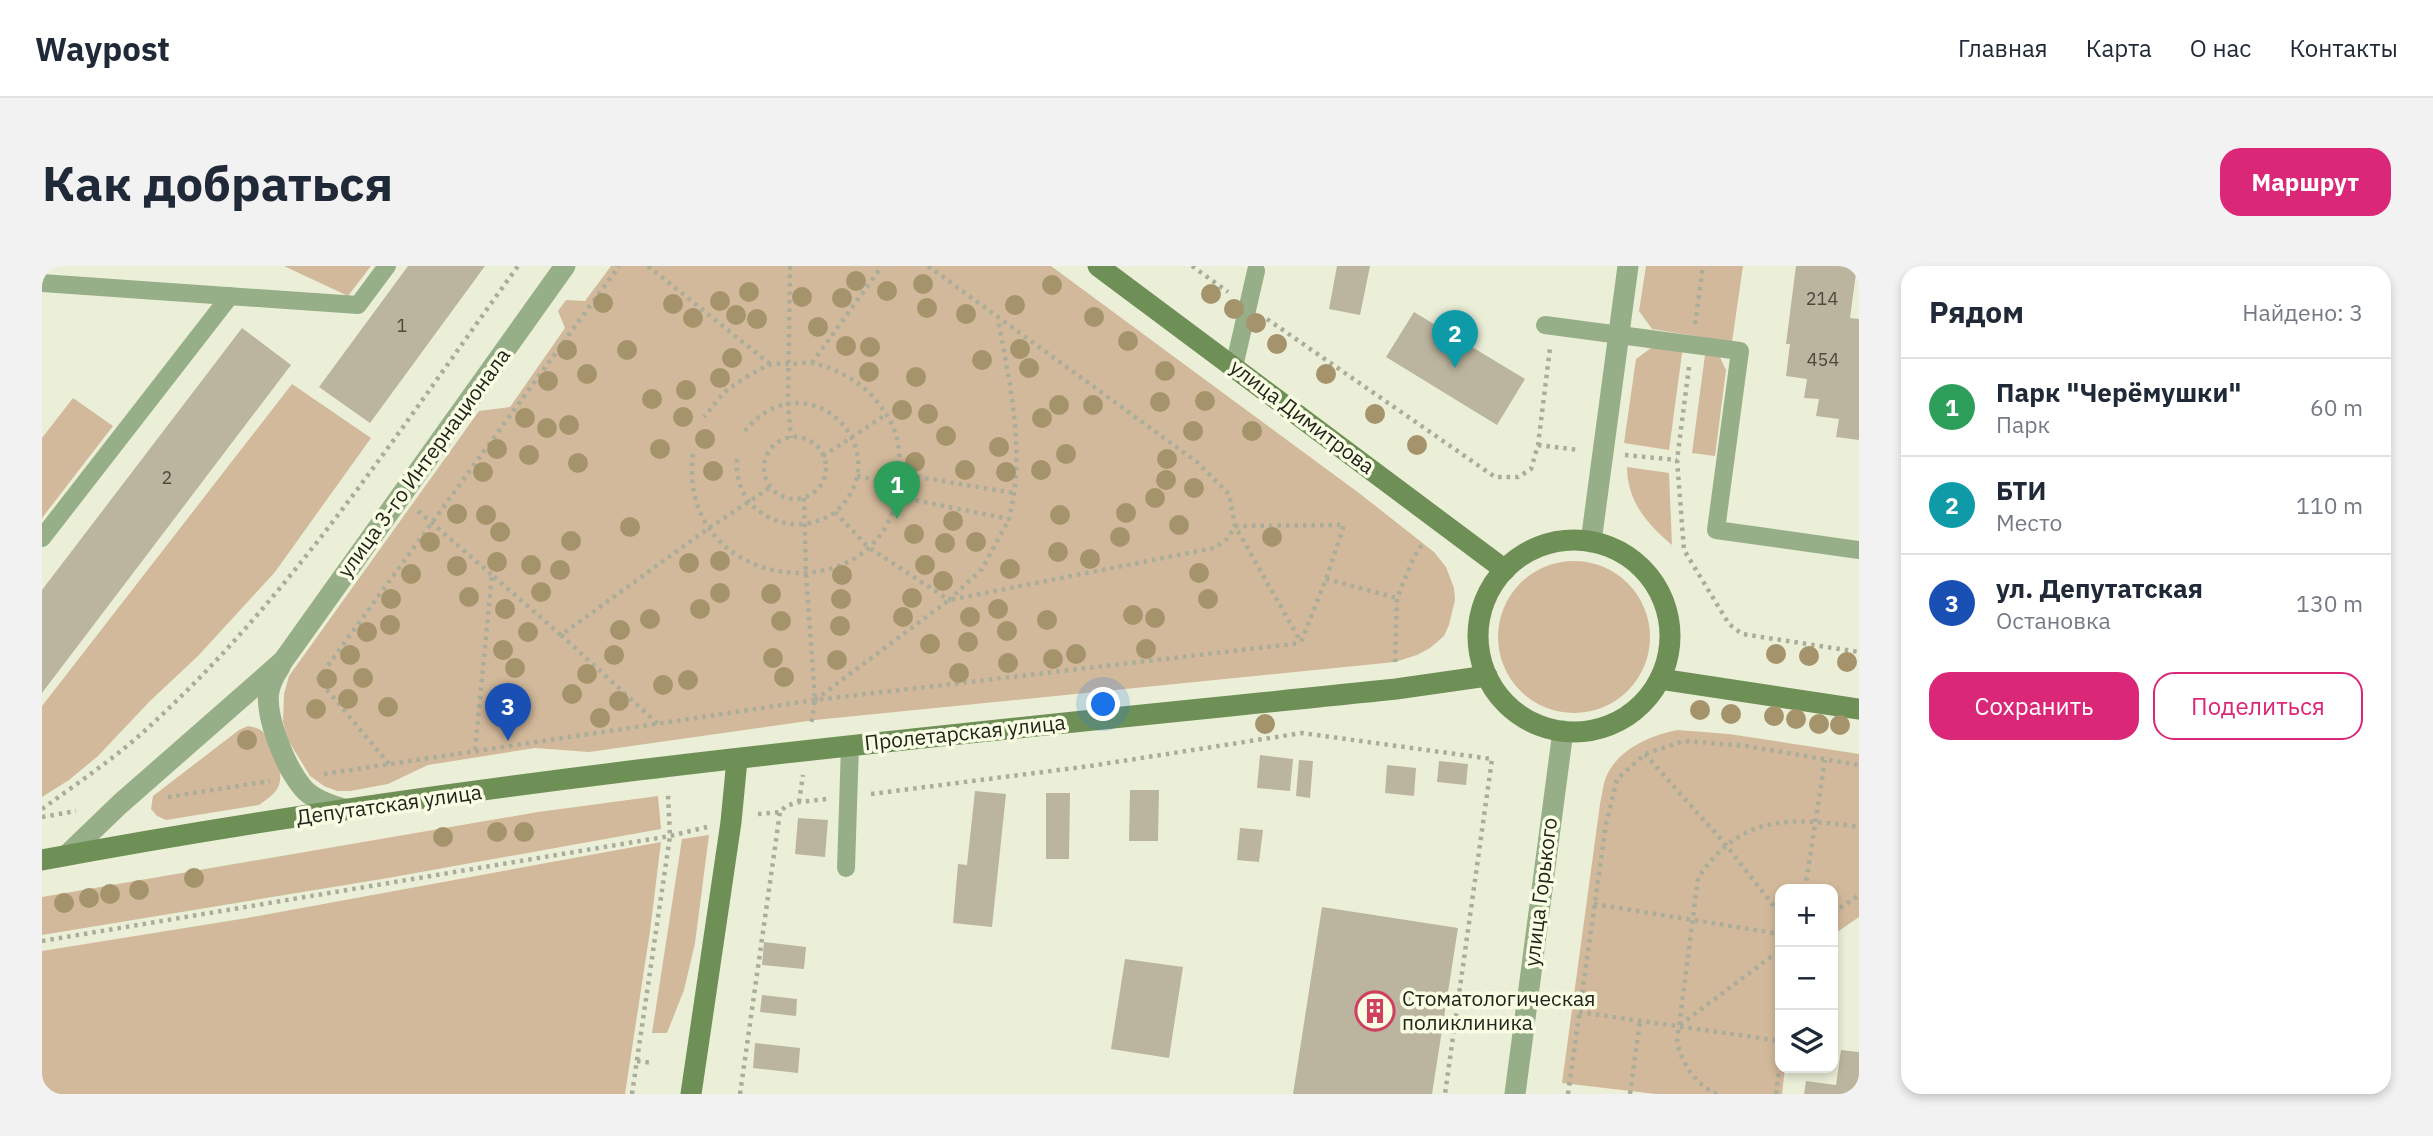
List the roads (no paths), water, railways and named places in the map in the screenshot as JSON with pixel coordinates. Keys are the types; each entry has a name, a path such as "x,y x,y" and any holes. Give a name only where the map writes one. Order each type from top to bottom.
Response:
{"main road":[{"name":"улица Димитрова","path":"1098,266 1505,570"},
{"path":"1556,542 1591,542 1611,547 1640,566 1661,594 1667,611 1670,646 1660,679 1645,700 1625,718 1593,730 1563,731 1531,722 1497,694 1480,657 1479,620 1493,584 1520,557 1556,542"},
{"name":"Пролетарская улица","path":"737,760 850,745 1396,689 1487,676"},
{"path":"1660,679 1859,709"},
{"path":"691,1094 737,760"},
{"name":"Депутатская улица","path":"42,860 346,810 664,766 737,760"}],"street":[{"name":"улица 3-го Интернационала","path":"346,810 304,789 275,733 270,712 269,688 283,661 565,266"},
{"path":"1591,542 1628,266"},
{"name":"улица 3-го Интернационала","path":"67,855 120,804 283,661"},
{"name":"улица Горького","path":"1515,1094 1563,731"}],"lane":[{"path":"42,283 358,305 387,266"},
{"path":"1234,367 1256,271"},
{"path":"42,538 230,296"},
{"path":"1548,332 1618,334 1740,351 1716,530 1859,551"},
{"path":"846,868 850,745"}],"place":[{"name":"БТИ","path":"1455,368"},
{"name":"Парк \"Черёмушки\"","path":"897,519"},
{"name":"ул. Депутатская","path":"508,741"},
{"name":"Стоматологическая поликлиника","path":"1375,1011"}]}
